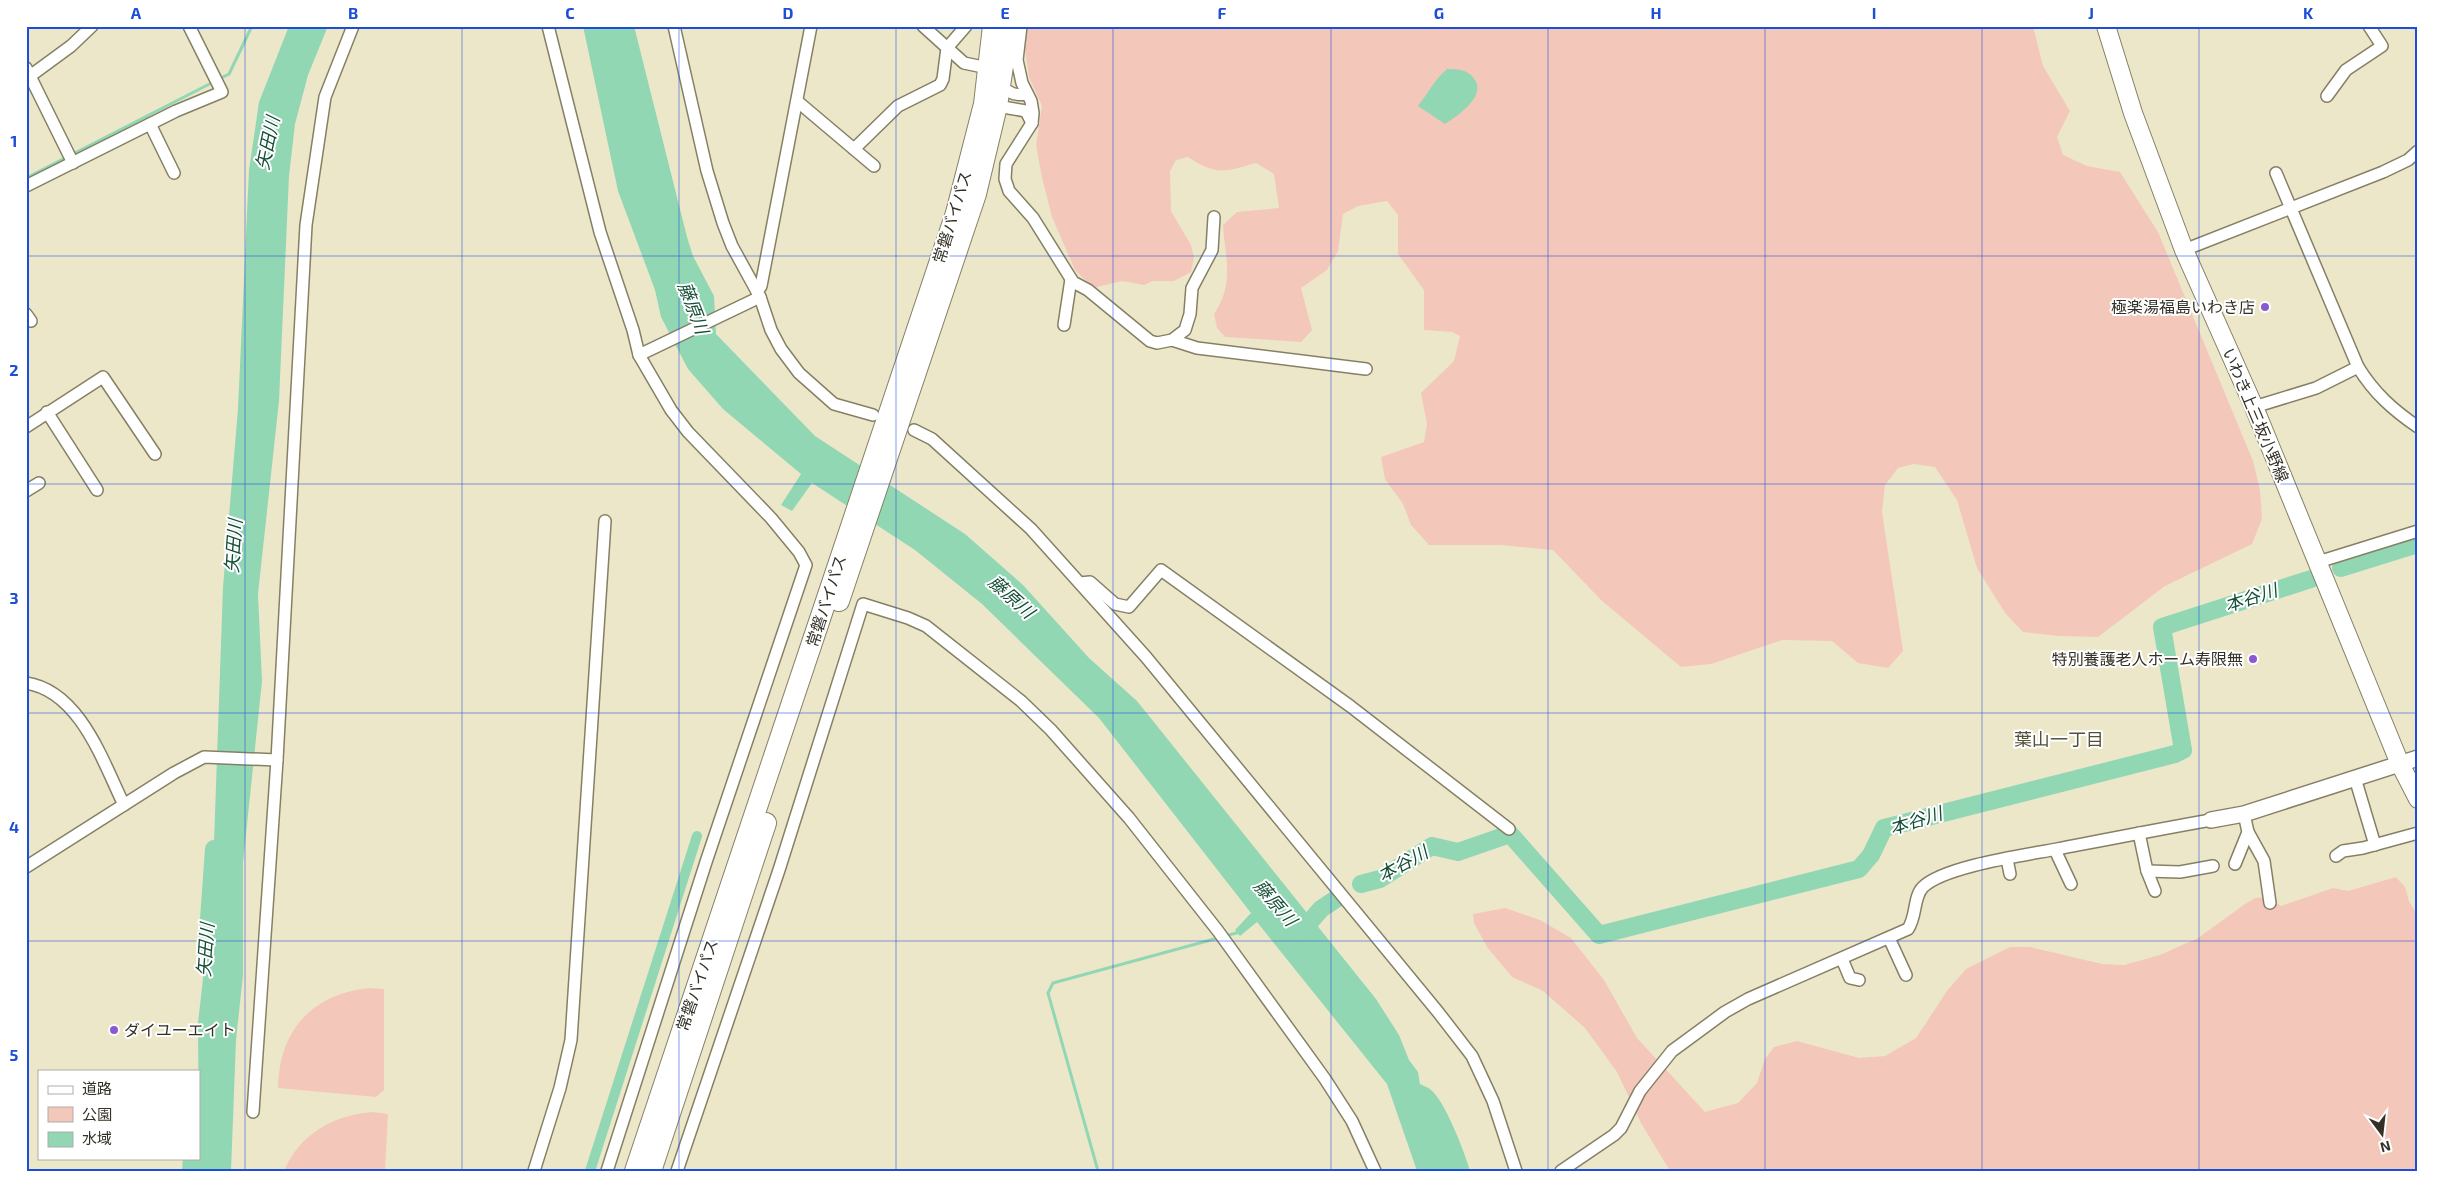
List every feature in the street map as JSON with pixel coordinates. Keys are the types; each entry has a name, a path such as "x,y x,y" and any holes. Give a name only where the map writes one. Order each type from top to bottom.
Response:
{"highway":[{"name":"常磐バイパス","path":"892,426 956,213 984,104 993,26"},
{"name":"常磐バイパス","path":"635,1171 892,426 976,194 998,106 1009,26"},
{"name":"常磐バイパス","path":"651,1171 831,624 846,563"}],"main road":[{"name":"いわき上三坂小野線","path":"2106,26 2133,113 2184,250 2254,407 2400,764 2418,799"}],"street":[{"path":"73,163 28,75 70,46 92,26"},
{"path":"26,186 150,124 222,92 189,26"},
{"path":"253,1112 306,225 325,97 353,26"},
{"path":"548,26 600,232 639,355 671,410 688,432 771,518 799,552 806,565 706,862 607,1171"},
{"path":"674,26 707,171 721,214 732,246 758,294 781,349 799,373 834,404 932,439 1031,529 1146,657 1366,921 1472,1056 1493,1101 1516,1171"},
{"path":"639,355 758,294 811,26"},
{"path":"923,26 964,63 988,68"},
{"path":"854,148 898,106 940,85 944,79 947,48 966,26"},
{"path":"1021,26 1017,60 1022,83 1034,113 1032,123 1006,164 1007,186 1033,218 1071,279 1150,341 1172,340 1197,348 1366,369"},
{"path":"2327,96 2346,70 2382,46 2369,26"},
{"path":"1001,84 1010,93 1017,95 1027,94"},
{"path":"797,102 874,166"},
{"path":"998,106 1026,111 1032,123"},
{"path":"150,124 174,173"},
{"path":"2184,250 2383,172 2408,160 2418,151"},
{"path":"2276,173 2358,367 2376,393 2390,407 2418,427"},
{"path":"1172,340 1185,330 1188,324 1192,288 1212,250 1214,217"},
{"path":"1064,325 1071,279"},
{"path":"2254,407 2316,388 2358,367"},
{"path":"26,427 103,378 155,454"},
{"path":"47,412 98,490"},
{"path":"26,491 39,483"},
{"path":"534,1171 560,1088 571,1040 605,521"},
{"path":"2318,562 2418,531"},
{"path":"1080,584 1090,582 1116,604 1129,607 1161,570 1350,706 1509,828"},
{"path":"677,1171 779,870 863,604 908,618 926,626 1013,695 1051,730 1129,818 1251,975 1352,1121 1375,1171"},
{"path":"26,683 41,685 61,698 76,712 124,805"},
{"path":"26,867 204,756 275,759"},
{"path":"1561,1171 1620,1128 1640,1091 1672,1051 1736,1005 1908,929 1912,923 1918,894 1924,886 1953,873 2007,859 2244,814 2418,758"},
{"path":"2355,778 2375,845"},
{"path":"2244,814 2248,832 2264,861 2270,903"},
{"path":"2235,864 2248,832"},
{"path":"2138,833 2147,871 2155,891"},
{"path":"2336,856 2343,851 2375,845 2418,833"},
{"path":"2055,850 2071,884"},
{"path":"2007,859 2010,874"},
{"path":"2147,871 2180,872 2213,866"},
{"path":"1889,938 1906,975"},
{"path":"1842,958 1850,978 1860,980"}],"green space":[{"path":"1028,26 2033,26 2043,66 2070,111 2057,137 2063,155 2087,166 2120,172 2158,232 2253,461 2260,490 2262,519 2252,544 2165,586 2098,637 2059,636 2023,632 2005,613 1977,568 1957,500 1935,467 1914,464 1898,468 1885,485 1882,512 1903,651 1888,668 1858,663 1832,641 1782,640 1711,664 1681,667 1601,600 1553,550 1500,545 1429,545 1411,525 1403,504 1385,479 1381,457 1424,442 1427,424 1421,393 1454,361 1460,336 1452,332 1424,330 1424,290 1398,254 1398,215 1387,201 1358,206 1343,214 1338,251 1327,270 1301,288 1312,330 1301,342 1225,337 1217,328 1214,314 1225,292 1227,281 1223,225 1237,212 1279,208 1274,174 1256,163 1236,169 1214,170 1188,157 1176,160 1170,171 1171,211 1191,245 1194,258 1191,272 1174,281 1153,281 1144,285 1122,281 1093,288 1075,270 1052,217 1042,178 1036,145 1042,106 1029,77 1024,42"},
{"path":"2396,877 2405,887 2409,901 2418,916 2418,1171 1670,1171 1641,1123 1617,1072 1585,1028 1543,991 1512,977 1487,947 1474,923 1473,914 1505,908 1540,920 1571,938 1604,980 1637,1038 1705,1112 1738,1103 1757,1083 1765,1059 1774,1047 1797,1041 1859,1058 1885,1056 1916,1038 1947,991 1966,969 2010,947 2030,947 2102,964 2124,965 2160,955 2198,938 2255,898 2267,897 2281,906 2333,888 2348,891"},
{"path":"369,988 384,989 384,1090 376,1097 278,1088 280,1067 285,1049 292,1032 302,1018 315,1007 331,998"},
{"path":"373,1112 388,1114 385,1171 284,1171 299,1146 320,1128 345,1117"}],"water":[{"path":"289,26 328,26 308,75 295,124 289,176 279,401 258,594 262,681 243,863 243,975 236,1040 231,1171 193,1171 194,1160 200,1160 198,1023 212,899 223,587 238,409 249,170 259,102"},
{"name":"藤原川","path":"583,26 634,26 687,237 693,256 714,296 716,334 815,436 965,534 1023,585 1089,658 1137,701 1376,999 1399,1035 1409,1060 1418,1072 1420,1084 1431,1090 1442,1105 1459,1140 1470,1171 1417,1171 1387,1084 1257,922 1240,936 1235,930 1251,913 1099,718 982,604 915,550 812,483 792,511 781,505 801,474 723,409 688,369 661,317 655,290 618,191"},
{"path":"1447,69 1459,70 1472,76 1477,86 1477,93 1469,105 1445,124 1418,106"}],"waterway":[{"path":"26,178 229,74 252,26"},
{"name":"本谷川","path":"2341,568 2418,544"},
{"name":"本谷川","path":"1361,884 1380,879 1432,846 1458,852 1510,834 1599,935 1859,869 1871,855 1884,828 2175,754 2183,750 2162,627 2311,579"},
{"path":"590,1171 697,836"},
{"name":"矢田川","path":"206,961 214,849"},
{"name":"本谷川","path":"1301,932 1321,909 1336,899"},
{"path":"1098,1171 1048,993 1053,983 1240,932"},
{"name":"矢田川","path":"191,1171 192,1160"}],"place":[{"name":"極楽湯福島いわき店","path":"2265,307"},
{"name":"特別養護老人ホーム寿限無","path":"2253,659"},
{"name":"ダイユーエイト","path":"114,1030"}],"district":[{"name":"葉山一丁目","path":"2059,740"}]}
